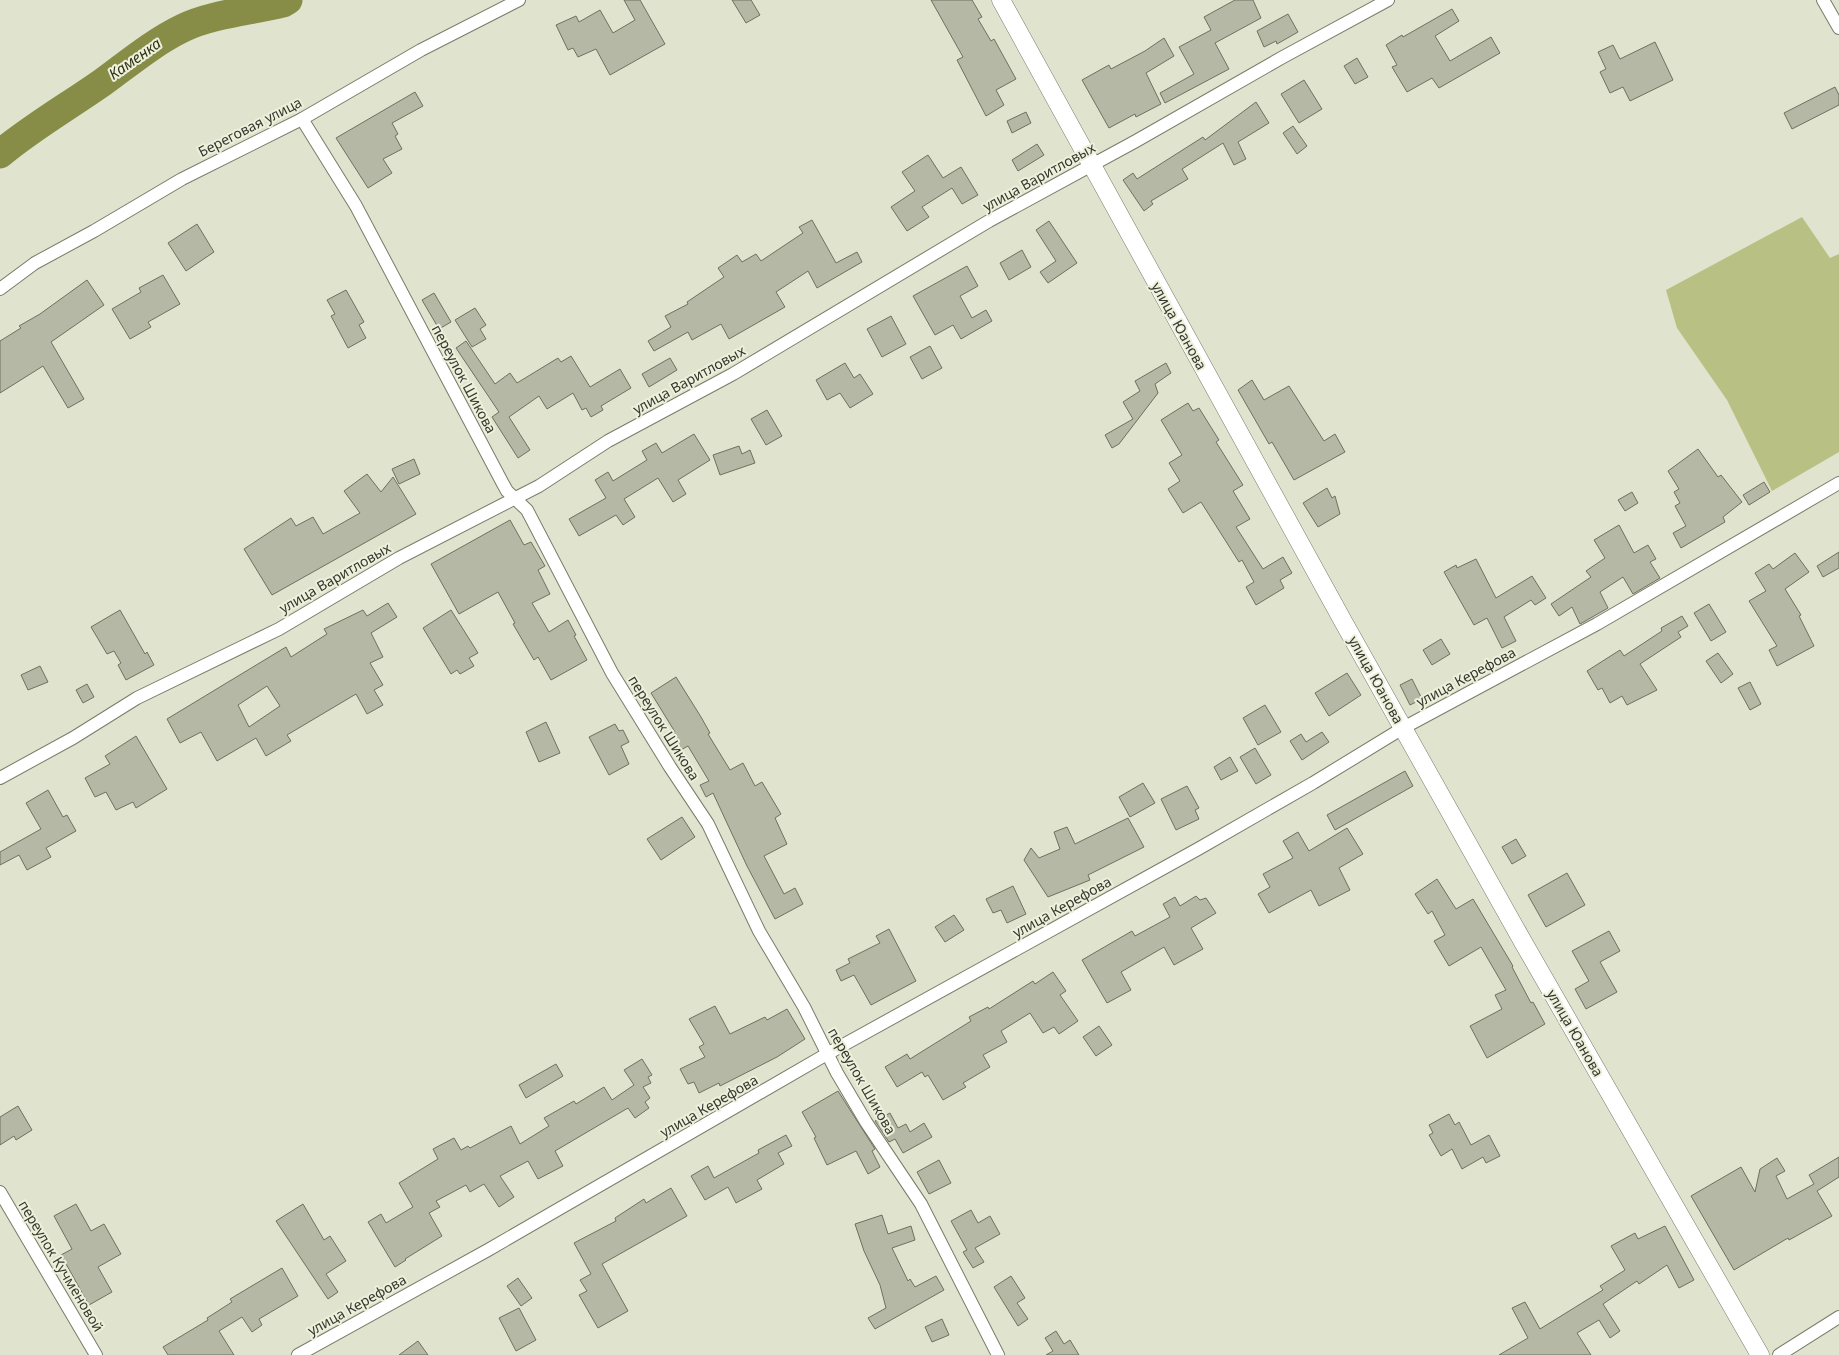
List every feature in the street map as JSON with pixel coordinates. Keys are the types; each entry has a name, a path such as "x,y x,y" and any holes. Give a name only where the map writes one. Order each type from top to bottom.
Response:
{"street":[{"name":"Береговая улица","path":"0,289 35,263 102,227 182,179 302,119 421,50 519,0"},
{"name":"улица Юанова","path":"1001,0 1403,728 1563,1013 1760,1355"},
{"name":"улица Варитловых","path":"0,778 72,738 137,698 279,629 399,558 555,477 608,441 733,374 990,221 1388,0"},
{"path":"1823,0 1839,28"},
{"name":"переулок Шикова","path":"302,119 356,206 502,482 515,499 527,510 612,673 708,824 759,931 804,1007 827,1054 866,1122 921,1204 998,1355"},
{"name":"улица Керефова","path":"298,1355 530,1225 827,1054 1198,849 1314,783 1403,728 1597,624 1839,483"},
{"name":"переулок Кучменовой","path":"0,1192 96,1355"},
{"path":"1779,1355 1839,1317"}],"green space":[{"path":"1802,217 1830,258 1839,254 1839,452 1772,491 1727,400 1677,328 1666,290"}],"building":[{"path":"624,0 640,0 665,44 610,75 596,49 578,57 573,48 568,50 556,25 576,16 579,22 600,10 613,33 635,20"},
{"path":"732,0 751,0 760,15 746,23"},
{"path":"931,0 972,0 982,17 978,19 991,41 994,39 1016,79 996,90 1004,105 986,116 957,60 963,57"},
{"path":"1235,0 1253,0 1261,18 1215,43 1229,69 1165,103 1160,93 1194,74 1179,47 1211,30 1204,17"},
{"path":"1452,9 1459,21 1435,36 1450,61 1491,37 1500,53 1439,88 1432,78 1407,92 1392,67 1397,65 1386,45"},
{"path":"1288,14 1298,32 1277,44 1276,41 1264,47 1257,31"},
{"path":"1164,38 1174,56 1146,73 1161,104 1136,117 1135,114 1109,128 1082,80 1109,65 1111,69 1145,51"},
{"path":"1655,42 1673,80 1630,101 1623,87 1610,93 1600,72 1606,69 1598,52 1613,45 1620,59"},
{"path":"1357,58 1368,77 1355,84 1344,66"},
{"path":"1304,80 1322,109 1299,123 1281,94"},
{"path":"1835,87 1839,95 1839,105 1792,129 1784,113"},
{"path":"415,92 423,106 392,123 398,134 395,136 402,149 383,159 392,173 368,188 336,138"},
{"path":"1256,102 1269,123 1238,142 1246,159 1234,165 1223,143 1182,169 1188,179 1151,201 1153,204 1144,211 1123,180 1133,173 1137,179 1203,137 1205,140"},
{"path":"1026,112 1031,123 1012,133 1007,121"},
{"path":"1293,126 1307,146 1297,154 1283,133"},
{"path":"1037,144 1044,155 1018,171 1012,160"},
{"path":"928,155 943,178 961,167 978,195 962,204 952,188 922,207 929,217 907,231 891,207 915,191 902,172"},
{"path":"812,220 836,263 857,252 862,262 817,288 808,271 776,292 785,307 729,339 721,324 692,340 688,332 654,351 648,341 671,327 665,316 688,304 687,302 724,277 718,268 737,255 742,262 756,254 761,261 803,233 799,227"},
{"path":"1049,221 1077,263 1048,283 1040,272 1056,261 1036,230"},
{"path":"197,224 214,252 186,271 168,243"},
{"path":"1022,250 1031,267 1009,280 1000,263"},
{"path":"967,266 978,286 960,296 972,318 986,310 992,321 961,339 953,325 935,335 913,296"},
{"path":"163,275 180,304 148,322 151,327 130,339 112,309 141,292 139,288"},
{"path":"87,280 104,305 51,342 84,399 68,408 43,366 0,393 0,341"},
{"path":"346,290 364,322 359,325 366,338 348,348 331,316 335,314 327,300"},
{"path":"434,293 451,322 439,329 422,300"},
{"path":"475,308 486,325 480,329 486,339 472,347 455,320"},
{"path":"891,316 906,344 882,357 867,329"},
{"path":"466,341 495,384 510,373 517,383 558,358 561,362 571,356 590,387 620,369 631,388 601,406 603,410 591,417 586,408 582,410 573,393 547,409 539,396 509,417 530,450 518,458 492,417 499,412 456,348"},
{"path":"930,346 942,368 922,379 910,357"},
{"path":"670,358 677,370 649,387 642,374"},
{"path":"845,363 854,378 860,374 873,394 850,408 840,393 827,400 816,380"},
{"path":"1166,363 1171,373 1155,384 1158,393 1119,444 1112,448 1105,435 1133,419 1123,402 1140,391 1135,381"},
{"path":"1252,380 1264,400 1289,386 1324,441 1335,434 1345,452 1294,480 1272,442 1269,444 1238,390"},
{"path":"1188,403 1193,411 1199,408 1219,440 1216,442 1243,485 1233,491 1250,519 1236,527 1263,569 1283,557 1292,573 1280,580 1284,588 1256,605 1246,587 1254,582 1242,560 1239,562 1201,502 1183,513 1168,489 1180,481 1169,463 1182,455 1161,420"},
{"path":"767,410 782,436 766,445 751,419"},
{"path":"694,434 710,460 678,480 686,494 673,502 658,478 624,499 635,517 623,525 616,515 579,536 569,519 606,498 595,480 608,472 613,481 647,460 642,451 656,443 662,453"},
{"path":"739,446 742,454 750,450 755,463 720,475 713,455"},
{"path":"1698,449 1718,477 1721,475 1742,502 1723,517 1725,522 1681,548 1673,533 1686,526 1675,506 1680,503 1674,492 1679,489 1668,471"},
{"path":"414,459 420,474 399,484 392,469"},
{"path":"367,474 381,492 393,477 416,514 272,595 244,549 291,518 296,526 313,517 323,534 360,513 344,491"},
{"path":"1764,482 1770,492 1749,505 1743,495"},
{"path":"1327,488 1332,498 1335,496 1340,514 1318,527 1303,503"},
{"path":"1632,492 1638,503 1625,511 1618,500"},
{"path":"510,520 524,545 531,542 545,566 538,570 550,594 532,603 549,632 568,620 587,660 551,680 538,657 534,660 513,624 515,623 498,592 459,614 431,564"},
{"path":"1619,525 1634,553 1648,545 1656,559 1650,562 1660,578 1633,594 1623,577 1600,592 1608,608 1580,624 1572,607 1559,616 1551,604 1591,577 1586,571 1605,558 1594,540"},
{"path":"1839,552 1839,568 1823,577 1817,566"},
{"path":"1795,553 1809,572 1785,589 1801,615 1799,616 1814,646 1777,666 1769,650 1777,646 1749,601 1766,591 1755,573 1769,564 1773,569"},
{"path":"1476,559 1496,598 1532,576 1546,598 1535,605 1531,600 1504,617 1516,641 1502,648 1487,618 1474,625 1444,572 1456,565 1457,568"},
{"path":"388,603 397,617 371,633 383,657 370,663 383,685 374,690 383,705 367,714 356,694 287,735 291,741 266,756 256,738 217,761 201,732 180,743 167,719 286,647 291,657 327,634 324,629 363,610 367,616","holes":["267,686 280,706 249,727 238,705"]},
{"path":"1709,604 1726,632 1711,641 1694,613"},
{"path":"120,610 145,654 147,652 154,665 126,680 118,665 121,663 114,651 107,654 91,627"},
{"path":"451,610 478,653 469,658 474,666 460,674 457,670 451,674 423,628"},
{"path":"1682,616 1688,626 1678,632 1681,637 1640,664 1657,690 1627,705 1622,696 1610,703 1602,688 1598,690 1587,671 1620,650 1624,656 1662,631 1661,628"},
{"path":"1441,639 1450,654 1432,665 1423,650"},
{"path":"1718,653 1733,674 1721,683 1706,661"},
{"path":"40,666 48,682 28,690 21,675"},
{"path":"1347,673 1361,695 1329,716 1315,693"},
{"path":"676,677 701,717 710,733 708,734 730,770 743,763 755,786 762,782 781,814 775,818 787,844 764,856 784,894 795,888 803,904 775,919 747,866 713,793 706,797 700,785 709,781 688,746 679,751 670,734 675,732 651,693"},
{"path":"1412,679 1422,699 1410,705 1400,685"},
{"path":"1750,682 1761,704 1750,710 1738,688"},
{"path":"87,684 94,697 83,703 76,690"},
{"path":"1265,705 1281,732 1258,745 1243,718"},
{"path":"546,722 560,753 539,762 526,732"},
{"path":"615,724 619,731 623,730 629,742 621,746 629,764 609,775 589,737"},
{"path":"1322,732 1329,742 1302,760 1290,741 1301,734 1306,742"},
{"path":"136,736 167,789 136,808 133,802 116,810 106,792 95,797 85,778 110,764 105,756"},
{"path":"1255,748 1271,775 1256,784 1240,757"},
{"path":"1230,757 1238,771 1221,780 1214,767"},
{"path":"1405,771 1413,786 1335,830 1327,815"},
{"path":"1143,783 1155,803 1130,817 1119,797"},
{"path":"1187,786 1199,808 1195,810 1199,819 1176,830 1161,799"},
{"path":"48,790 63,817 67,815 76,831 46,848 51,857 27,870 19,855 0,865 0,852 41,829 26,803"},
{"path":"682,817 695,837 661,860 647,839"},
{"path":"1128,818 1144,847 1088,875 1090,880 1048,897 1024,860 1031,848 1039,858 1060,849 1054,832 1067,827 1075,844"},
{"path":"1347,828 1363,854 1339,868 1350,890 1319,906 1311,890 1269,913 1258,894 1270,887 1263,874 1293,858 1283,841 1298,832 1309,851"},
{"path":"1516,839 1526,856 1512,864 1502,847"},
{"path":"1567,873 1585,905 1546,927 1528,895"},
{"path":"1437,879 1456,909 1473,899 1513,966 1531,1003 1533,1002 1545,1024 1487,1058 1470,1026 1502,1009 1495,995 1506,990 1481,947 1449,966 1434,941 1445,935 1432,911 1428,914 1415,894"},
{"path":"1013,886 1026,914 1007,923 1001,910 993,913 986,899"},
{"path":"1196,896 1200,900 1206,898 1216,913 1191,928 1203,949 1174,965 1164,947 1121,972 1131,990 1107,1003 1082,960 1132,931 1135,936 1170,917 1163,904 1175,897 1180,906"},
{"path":"954,915 964,930 945,942 935,927"},
{"path":"889,929 916,981 871,1005 854,975 841,981 836,970 850,963 848,959 880,943 876,936"},
{"path":"1609,931 1620,951 1600,962 1617,992 1586,1009 1575,989 1589,981 1572,951"},
{"path":"1053,972 1066,991 1060,995 1078,1021 1059,1034 1054,1027 1043,1033 1030,1013 1001,1031 1007,1042 983,1055 990,1067 963,1083 966,1087 943,1100 928,1075 925,1077 922,1072 897,1087 885,1067 907,1054 910,1059 971,1021 969,1017 988,1007 989,1009 1033,981 1035,984"},
{"path":"715,1006 730,1034 765,1017 767,1020 787,1009 805,1039 777,1057 720,1086 719,1083 699,1093 694,1082 688,1084 680,1069 705,1057 699,1047 704,1044 689,1019"},
{"path":"1099,1026 1112,1045 1096,1056 1083,1037"},
{"path":"642,1059 652,1075 648,1077 651,1083 643,1087 650,1098 645,1102 649,1108 635,1118 628,1108 555,1151 563,1166 538,1179 528,1161 500,1176 514,1197 499,1207 484,1184 470,1192 466,1185 436,1201 440,1207 429,1213 442,1236 395,1267 368,1222 381,1214 386,1223 413,1207 399,1183 438,1159 433,1149 454,1138 461,1150 468,1146 470,1148 511,1126 520,1144 549,1126 544,1118 574,1101 576,1104 604,1087 612,1100 634,1085 624,1070"},
{"path":"556,1064 563,1076 526,1098 519,1085"},
{"path":"838,1091 875,1149 872,1151 880,1167 868,1174 856,1151 827,1165 814,1138 816,1137 802,1112"},
{"path":"18,1106 32,1130 16,1140 14,1136 0,1145 0,1117"},
{"path":"890,1113 898,1128 906,1124 910,1132 924,1123 932,1137 903,1153 895,1139 889,1142 875,1121"},
{"path":"1449,1114 1455,1125 1459,1122 1471,1145 1489,1135 1500,1156 1486,1163 1483,1157 1462,1169 1452,1149 1441,1156 1429,1135 1433,1133 1429,1125"},
{"path":"786,1135 792,1146 778,1153 784,1164 757,1180 762,1189 736,1203 728,1187 705,1200 691,1176 708,1166 714,1178 759,1153 758,1150"},
{"path":"1839,1157 1839,1177 1817,1191 1832,1216 1789,1240 1788,1238 1734,1270 1691,1196 1741,1167 1755,1192 1760,1169 1777,1158 1785,1171 1776,1176 1787,1199 1814,1184 1809,1175"},
{"path":"939,1160 951,1183 929,1194 917,1172"},
{"path":"671,1188 687,1216 602,1264 628,1311 598,1328 579,1295 587,1291 580,1280 591,1274 574,1243 616,1221 615,1218 644,1199 646,1203"},
{"path":"76,1204 91,1231 104,1224 121,1254 98,1267 112,1292 89,1305 61,1255 72,1249 54,1216"},
{"path":"303,1204 324,1240 330,1236 346,1261 326,1274 338,1292 328,1299 276,1221"},
{"path":"971,1210 978,1223 990,1216 1000,1234 975,1248 984,1262 973,1268 963,1252 967,1250 951,1221"},
{"path":"882,1215 888,1234 911,1226 915,1240 892,1248 908,1281 910,1279 915,1287 936,1276 944,1290 875,1329 868,1318 886,1308 880,1285 864,1251 855,1224"},
{"path":"1665,1226 1694,1280 1679,1288 1667,1265 1639,1284 1637,1281 1603,1304 1620,1331 1610,1338 1599,1320 1577,1333 1591,1355 1499,1355 1528,1338 1512,1308 1525,1302 1540,1329 1603,1290 1600,1286 1625,1270 1611,1246 1635,1233 1638,1239"},
{"path":"282,1268 298,1296 259,1319 262,1325 252,1332 242,1317 219,1331 234,1355 168,1355 163,1347 208,1320 207,1318 232,1302 230,1299"},
{"path":"1011,1276 1025,1298 1017,1303 1028,1319 1018,1326 994,1287"},
{"path":"518,1278 532,1298 521,1306 507,1286"},
{"path":"519,1308 536,1340 516,1351 499,1318"},
{"path":"942,1319 949,1335 932,1342 925,1327"},
{"path":"1056,1331 1064,1344 1070,1340 1079,1355 1046,1355 1053,1351 1045,1338"},
{"path":"418,1341 428,1355 399,1355"}],"waterway":[{"name":"Каменка","path":"0,154 152,46 183,28 206,19 283,3 288,0"}]}
